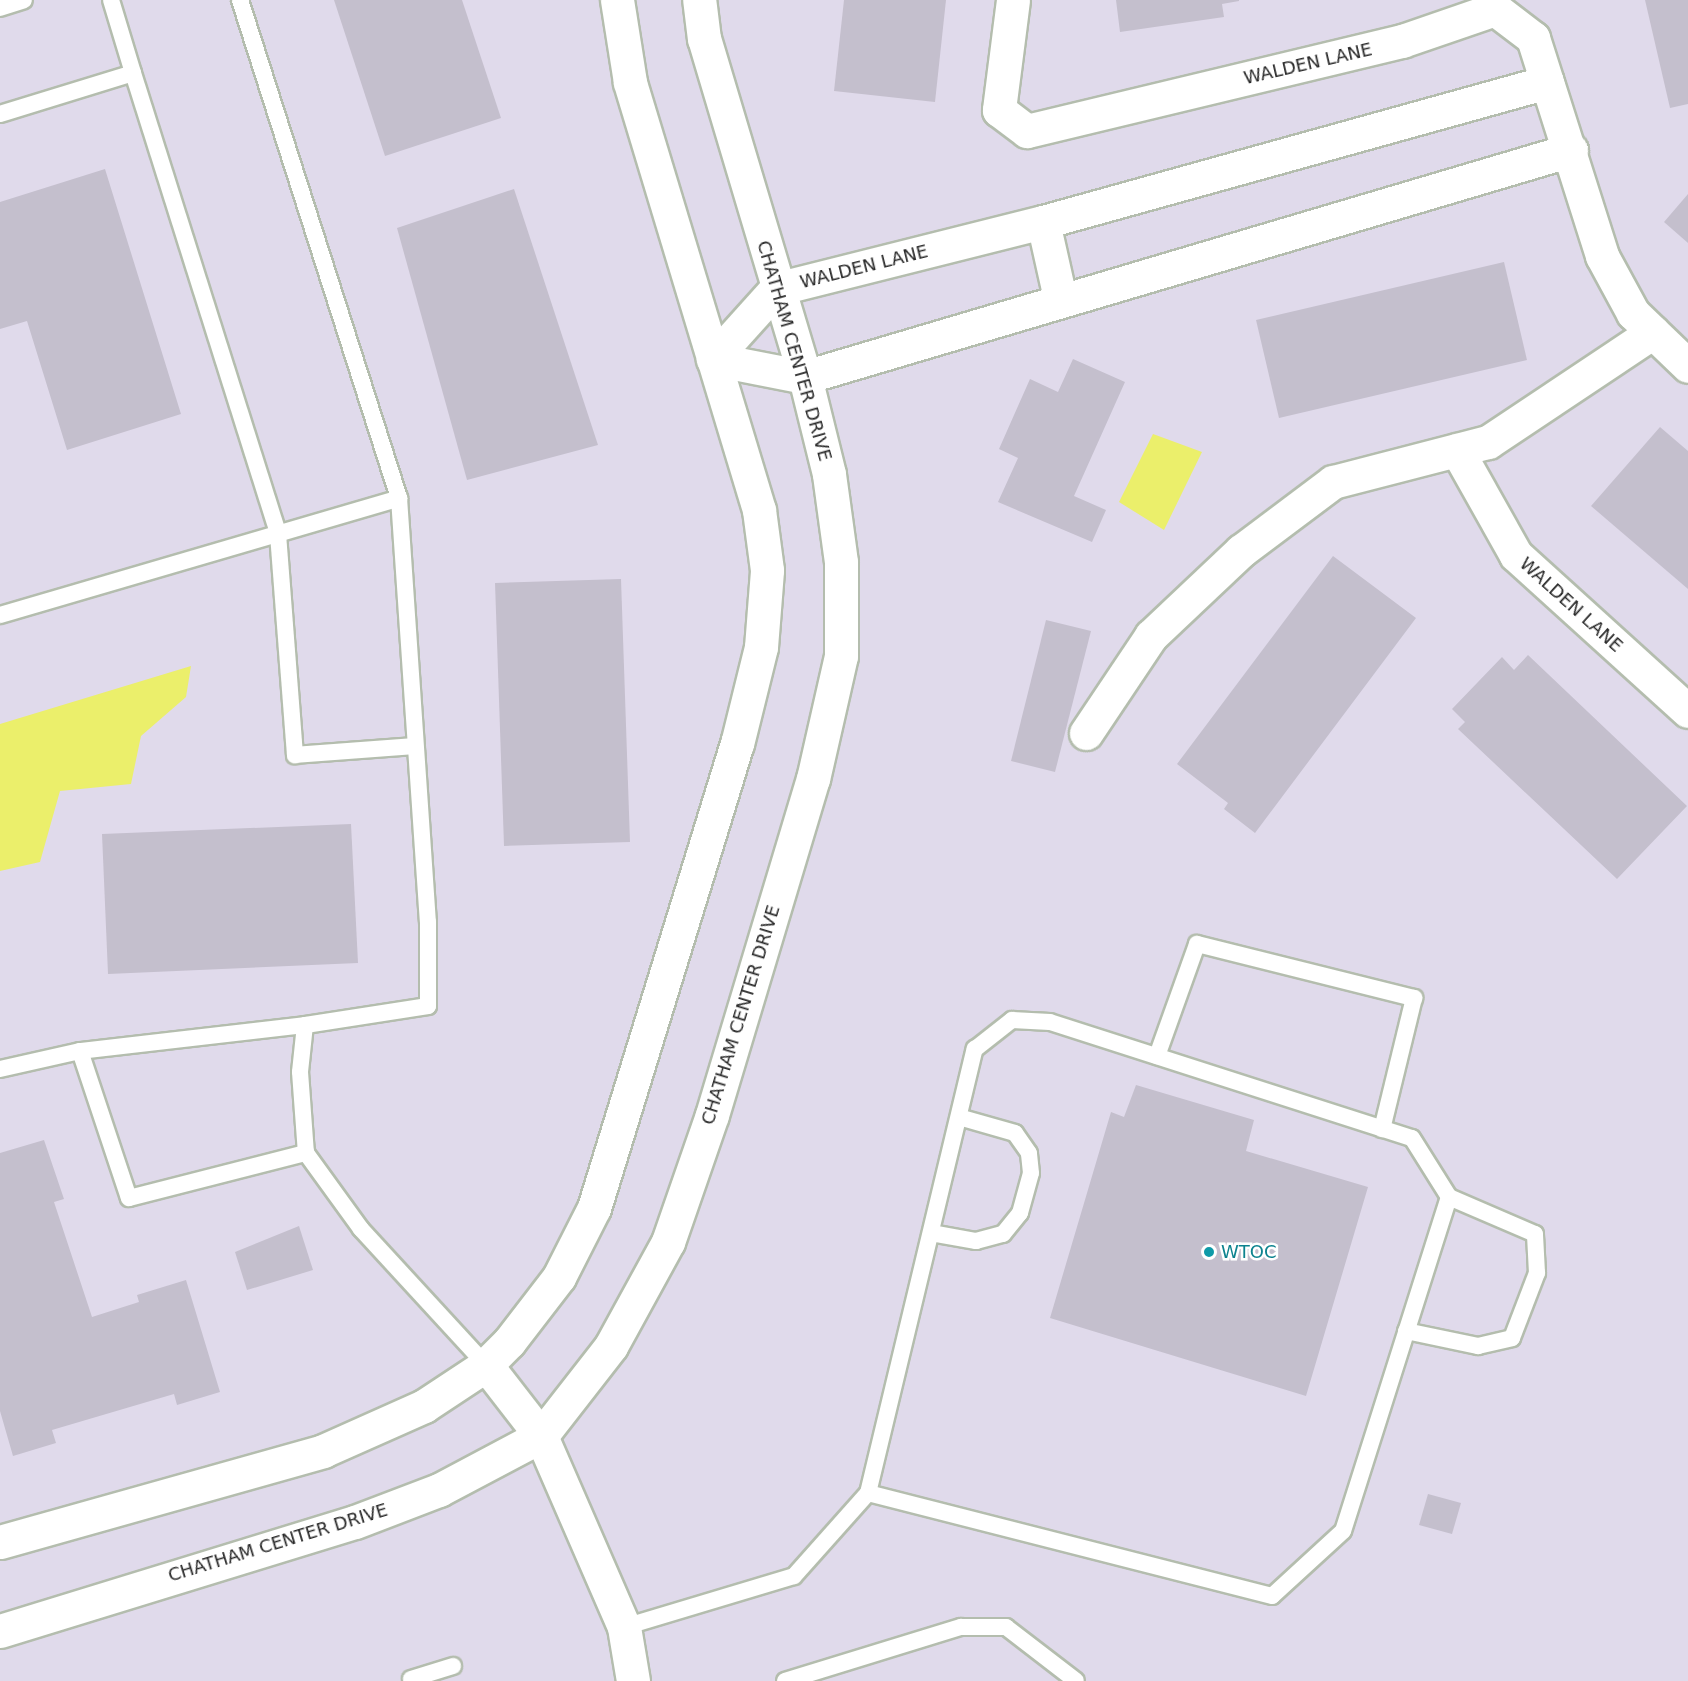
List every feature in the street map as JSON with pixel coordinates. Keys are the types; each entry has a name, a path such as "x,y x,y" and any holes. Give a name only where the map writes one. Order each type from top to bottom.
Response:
{"street":[{"path":"0,1542 323,1451 423,1406 486,1365 559,1277 594,1208 655,1021 761,647 768,570 759,510 630,82 617,0"},
{"name":"CHATHAM CENTER DRIVE","path":"0,1631 355,1522 439,1490 541,1436 611,1346 668,1242 712,1115 813,779 841,656 841,562 829,474 805,377 776,289 704,39 699,0"},
{"name":"WALDEN LANE","path":"1013,0 999,110 1027,130 1402,41 1495,9 1533,38 1571,150 1602,256 1633,313 1688,366"},
{"name":"WALDEN LANE","path":"713,358 776,289 1043,222 1547,82"},
{"path":"713,358 805,377 1060,298 1571,150"},
{"path":"1043,222 1060,298"},
{"path":"1086,733 1151,636 1241,551 1333,482 1488,441 1653,332"},
{"name":"WALDEN LANE","path":"1457,450 1516,555 1688,711"},
{"path":"486,1365 541,1436 624,1627 633,1681"}],"lane":[{"path":"0,8 24,0"},
{"path":"111,0 278,534 295,755 414,746"},
{"path":"0,1069 80,1051 305,1025 428,1006 428,922 414,746 399,498 240,0"},
{"path":"0,114 133,73"},
{"path":"0,615 399,498"},
{"path":"1157,1056 1197,944 1413,998 1382,1129"},
{"path":"624,1627 794,1576 868,1493 975,1048 1012,1020 1050,1022 1412,1138 1449,1197 1535,1234 1536,1273 1512,1338 1478,1346 1406,1331"},
{"path":"305,1025 300,1072 306,1153 361,1229 486,1365"},
{"path":"80,1051 129,1198 306,1153"},
{"path":"931,1233 976,1241 1003,1234 1020,1213 1031,1173 1029,1153 1015,1133 959,1117"},
{"path":"868,1493 1272,1596 1343,1531 1449,1197"},
{"path":"785,1681 961,1627 1006,1627 1076,1681"},
{"path":"408,1680 453,1666"}],"shaded area":[{"path":"1153,434 1202,452 1164,530 1119,502"},
{"path":"191,666 186,697 141,736 131,784 60,791 40,862 0,871 0,724"}],"building":[{"path":"334,0 462,0 501,118 385,156"},
{"path":"844,0 946,0 935,102 834,91"},
{"path":"1116,0 1239,1 1222,4 1224,17 1120,32"},
{"path":"1645,0 1688,0 1688,104 1670,108"},
{"path":"105,169 181,414 67,450 27,321 0,329 0,202"},
{"path":"514,189 598,445 467,480 397,228"},
{"path":"1688,194 1688,243 1664,222"},
{"path":"1504,262 1527,360 1279,418 1256,320"},
{"path":"1073,359 1125,382 1074,496 1106,510 1092,542 998,502 1018,458 999,449 1030,379 1058,392"},
{"path":"1660,427 1688,451 1688,589 1591,506"},
{"path":"1333,556 1416,618 1255,833 1224,809 1228,803 1177,764"},
{"path":"621,579 630,842 504,846 495,583"},
{"path":"1046,620 1091,631 1055,772 1011,761"},
{"path":"1528,655 1687,806 1617,879 1458,729 1465,722 1452,709 1502,657 1514,670"},
{"path":"351,824 358,963 108,974 102,834"},
{"name":"WTOC","path":"1136,1085 1254,1120 1246,1151 1368,1187 1306,1396 1050,1318 1111,1112 1124,1117"},
{"path":"44,1140 64,1199 54,1202 92,1317 139,1302 137,1295 186,1280 220,1392 177,1405 174,1394 52,1430 56,1443 13,1456 0,1411 0,1153"},
{"path":"299,1226 313,1270 247,1290 235,1252"},
{"path":"1428,1494 1461,1503 1452,1534 1419,1525"}],"place":[{"name":"WTOC","path":"1209,1252"}]}
